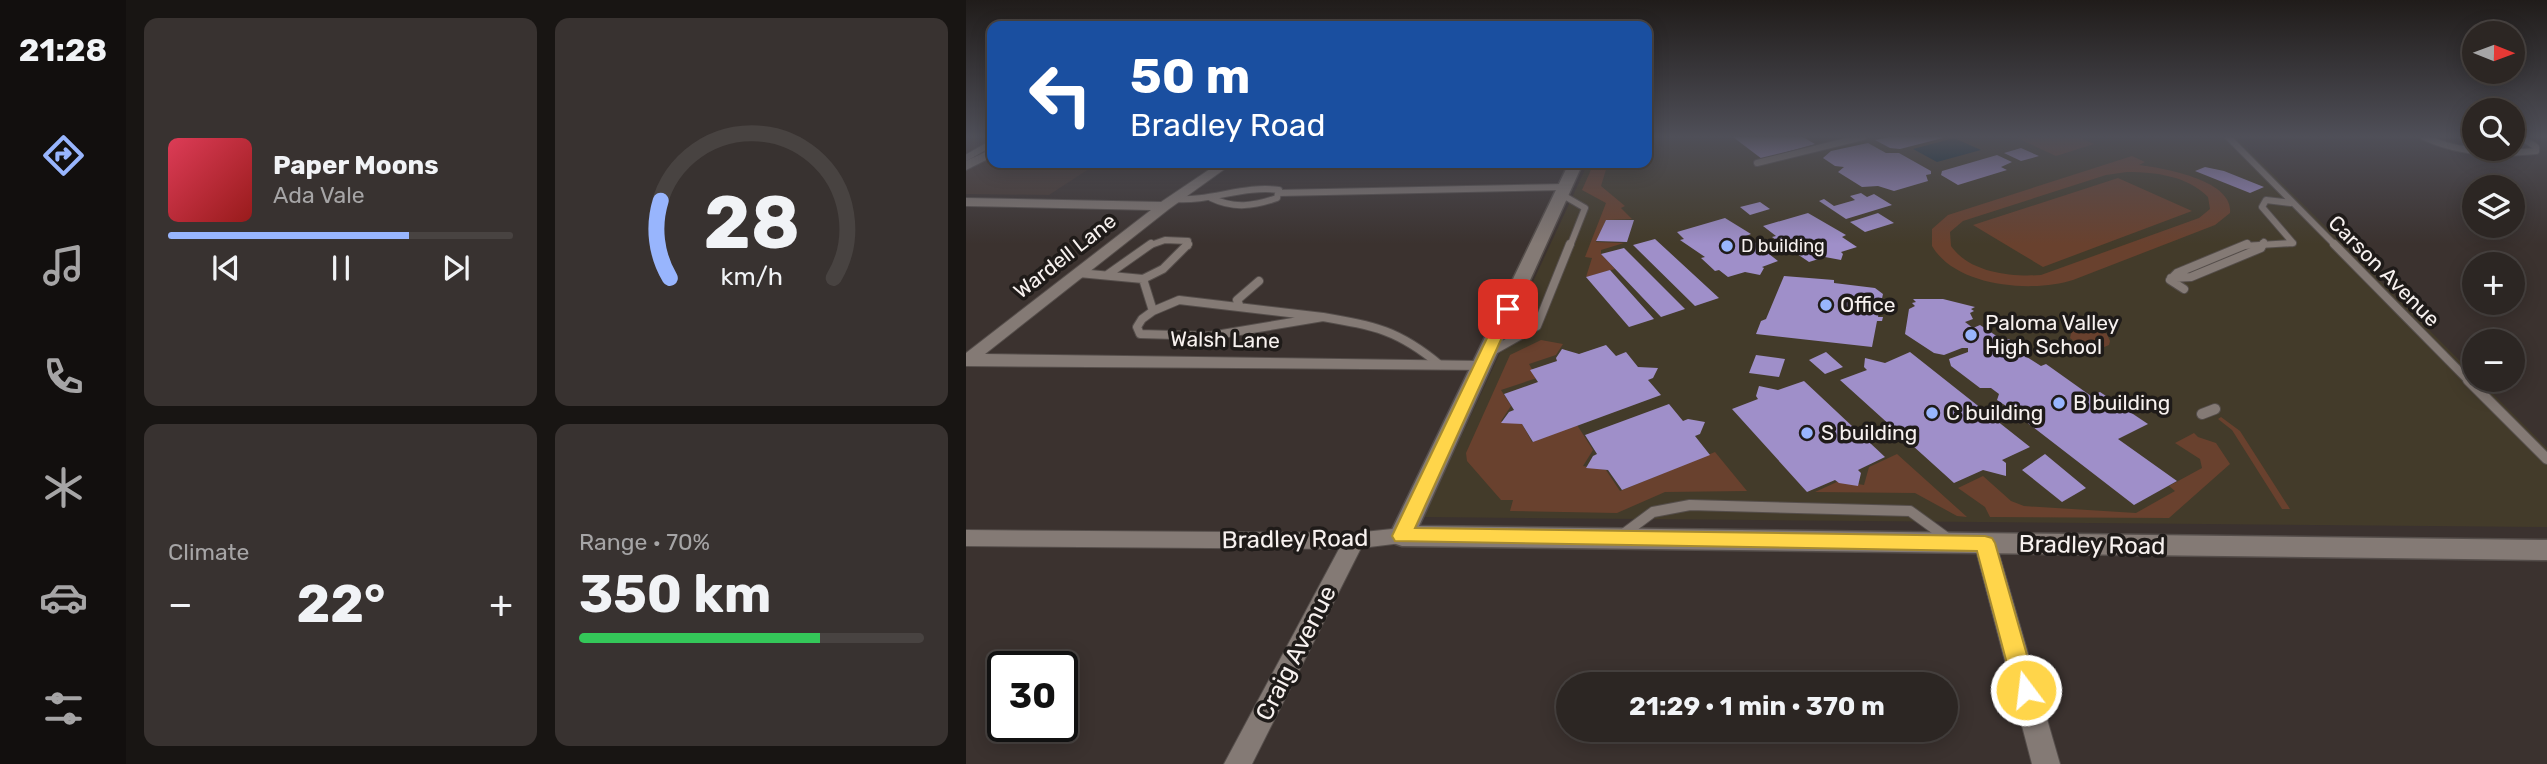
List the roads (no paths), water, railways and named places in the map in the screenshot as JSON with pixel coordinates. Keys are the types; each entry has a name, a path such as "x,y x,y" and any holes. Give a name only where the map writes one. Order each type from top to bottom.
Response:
{"street":[{"name":"Wardell Lane","path":"967,360 1169,202 1213,173"},
{"path":"1402,536 1572,173"},
{"path":"966,202 1169,202"},
{"name":"Walsh Lane","path":"967,360 1440,365 1484,360"},
{"name":"Bradley Road","path":"966,538 1353,541 1402,536 2547,550"},
{"name":"Craig Avenue","path":"1238,764 1353,541"},
{"path":"1985,543 2046,764"}],"lane":[{"name":"Carson Avenue","path":"2263,173 2547,459"},
{"path":"1278,193 1367,187 1563,191 1585,208 1537,326 1484,360"},
{"path":"1169,202 1211,198 1251,190 1279,190 1277,198 1259,205 1236,206 1211,198"},
{"path":"2184,289 2171,283 2171,278 2191,277 2261,248 2264,242 2292,243 2262,204 2272,200 2292,203"},
{"path":"1079,273 1143,279 1163,269 1188,246 1188,241 1155,242 1145,246 1107,275"},
{"path":"1143,279 1153,311"},
{"path":"1240,307 1237,300 1242,293 1259,281"},
{"path":"1324,317 1222,336 1140,334 1138,327 1142,318 1178,300 1324,317 1373,326 1412,342 1440,365"},
{"path":"2202,414 2215,408"}],"place":[{"name":"D building","path":"1727,246"},
{"name":"Office","path":"1826,305"},
{"name":"Paloma Valley High School","path":"1971,335"},
{"name":"B building","path":"2059,403"},
{"name":"C building","path":"1932,413"},
{"name":"S building","path":"1807,433"}]}
